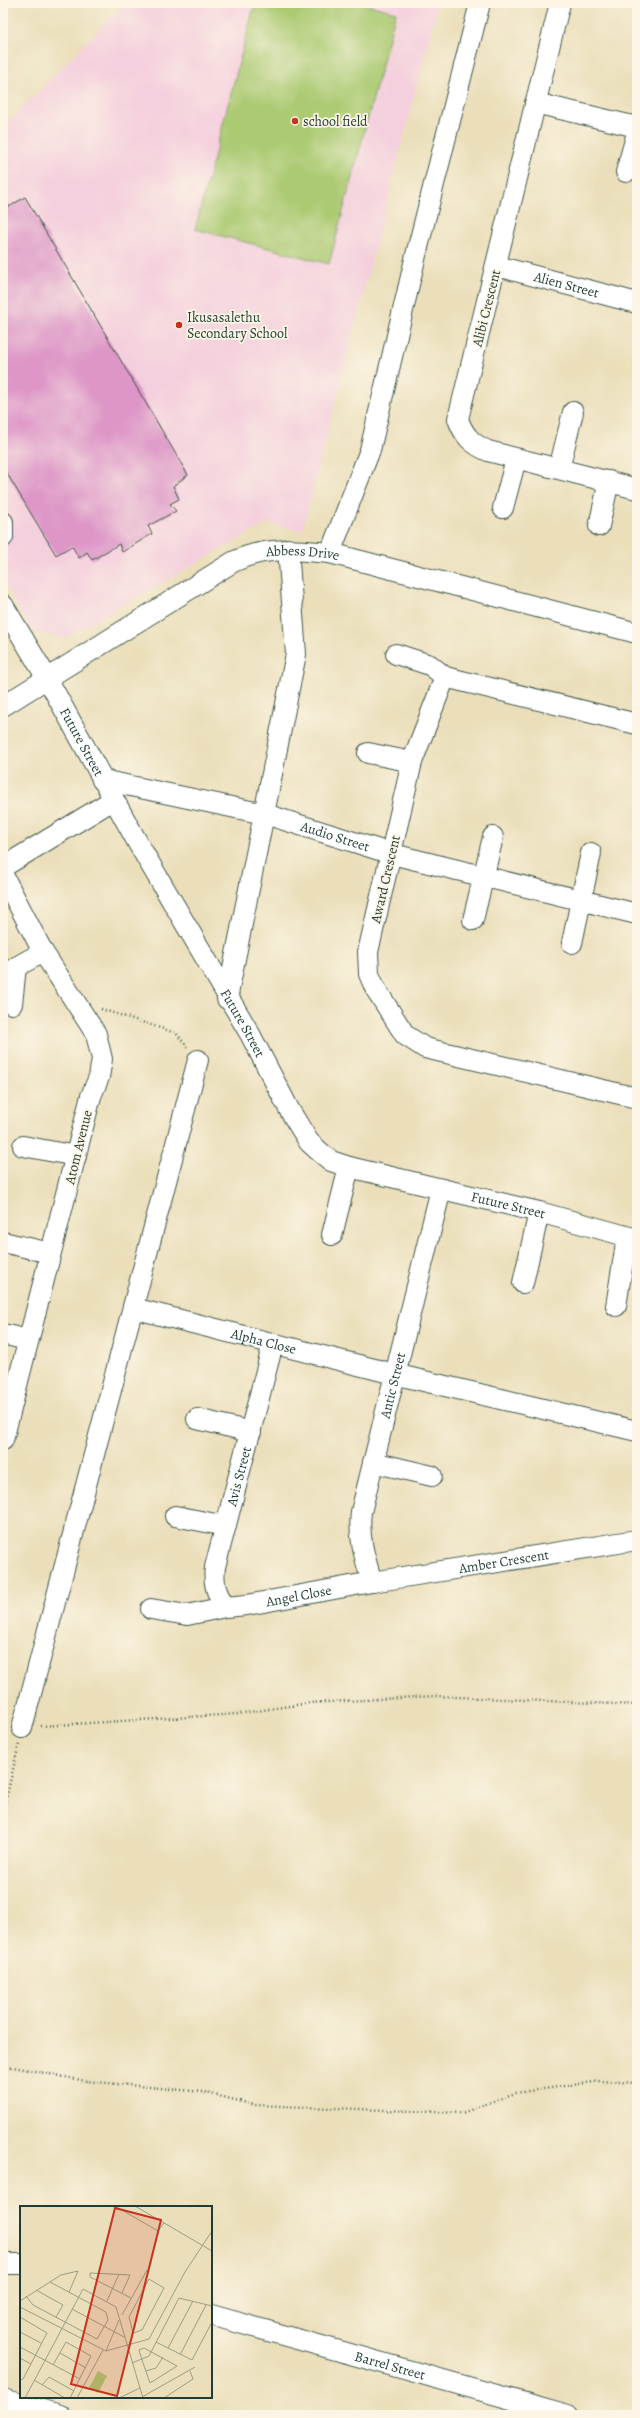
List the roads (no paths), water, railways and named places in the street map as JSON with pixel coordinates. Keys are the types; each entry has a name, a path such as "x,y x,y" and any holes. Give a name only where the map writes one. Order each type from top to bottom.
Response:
{"street":[{"path":"330,553 370,450 416,255 480,3"},
{"name":"Alibi Crescent","path":"560,3 497,266 458,419 462,431 478,446 516,459 637,489"},
{"path":"535,104 637,127"},
{"path":"626,172 637,133"},
{"name":"Alien Street","path":"497,266 637,302"},
{"path":"559,469 573,412"},
{"path":"503,508 516,459"},
{"path":"599,526 610,482"},
{"path":"3,522 3,537"},
{"path":"227,999 296,654 288,549"},
{"name":"Abbess Drive","path":"3,706 48,680 233,562 257,553 288,549 330,553 637,633"},
{"name":"Future Street","path":"3,605 48,680 113,800 227,999 250,1034 290,1111 309,1142 331,1161 349,1167 539,1212 632,1238"},
{"path":"396,654 430,665 445,677 637,724"},
{"name":"Award Crescent","path":"445,677 412,762 392,854 368,952 367,963 369,974 375,988 405,1035 425,1048 637,1098"},
{"path":"368,753 412,762"},
{"name":"Audio Street","path":"102,780 265,814 392,854 637,914"},
{"path":"3,867 113,800"},
{"path":"473,920 493,837"},
{"path":"572,943 591,853"},
{"name":"Atom Avenue","path":"3,875 43,952 96,1034 102,1059 99,1077 91,1096 3,1436"},
{"path":"12,1004 16,967 43,952"},
{"path":"22,1728 198,1060"},
{"path":"23,1146 76,1156"},
{"path":"332,1235 349,1167"},
{"name":"Antic Street","path":"372,1582 359,1528 394,1374 441,1189"},
{"path":"523,1283 539,1212"},
{"path":"616,1306 632,1238"},
{"path":"3,1242 50,1253"},
{"name":"Alpha Close","path":"133,1308 394,1374"},
{"path":"3,1334 28,1340"},
{"name":"Avis Street","path":"225,1607 213,1582 273,1344"},
{"path":"394,1374 637,1431"},
{"path":"197,1419 251,1432"},
{"path":"373,1462 432,1476"},
{"path":"175,1516 226,1526"},
{"name":"Amber Crescent","path":"372,1582 637,1540"},
{"name":"Angel Close","path":"151,1609 187,1615 225,1607 247,1605 372,1582"},
{"path":"3,2264 20,2264"},
{"name":"Barrel Street","path":"212,2316 568,2415"},
{"path":"3,2399 60,2415"}],"place":[{"name":"school field","path":"295,121"},
{"name":"Ikusasalethu Secondary School","path":"179,325"}]}
